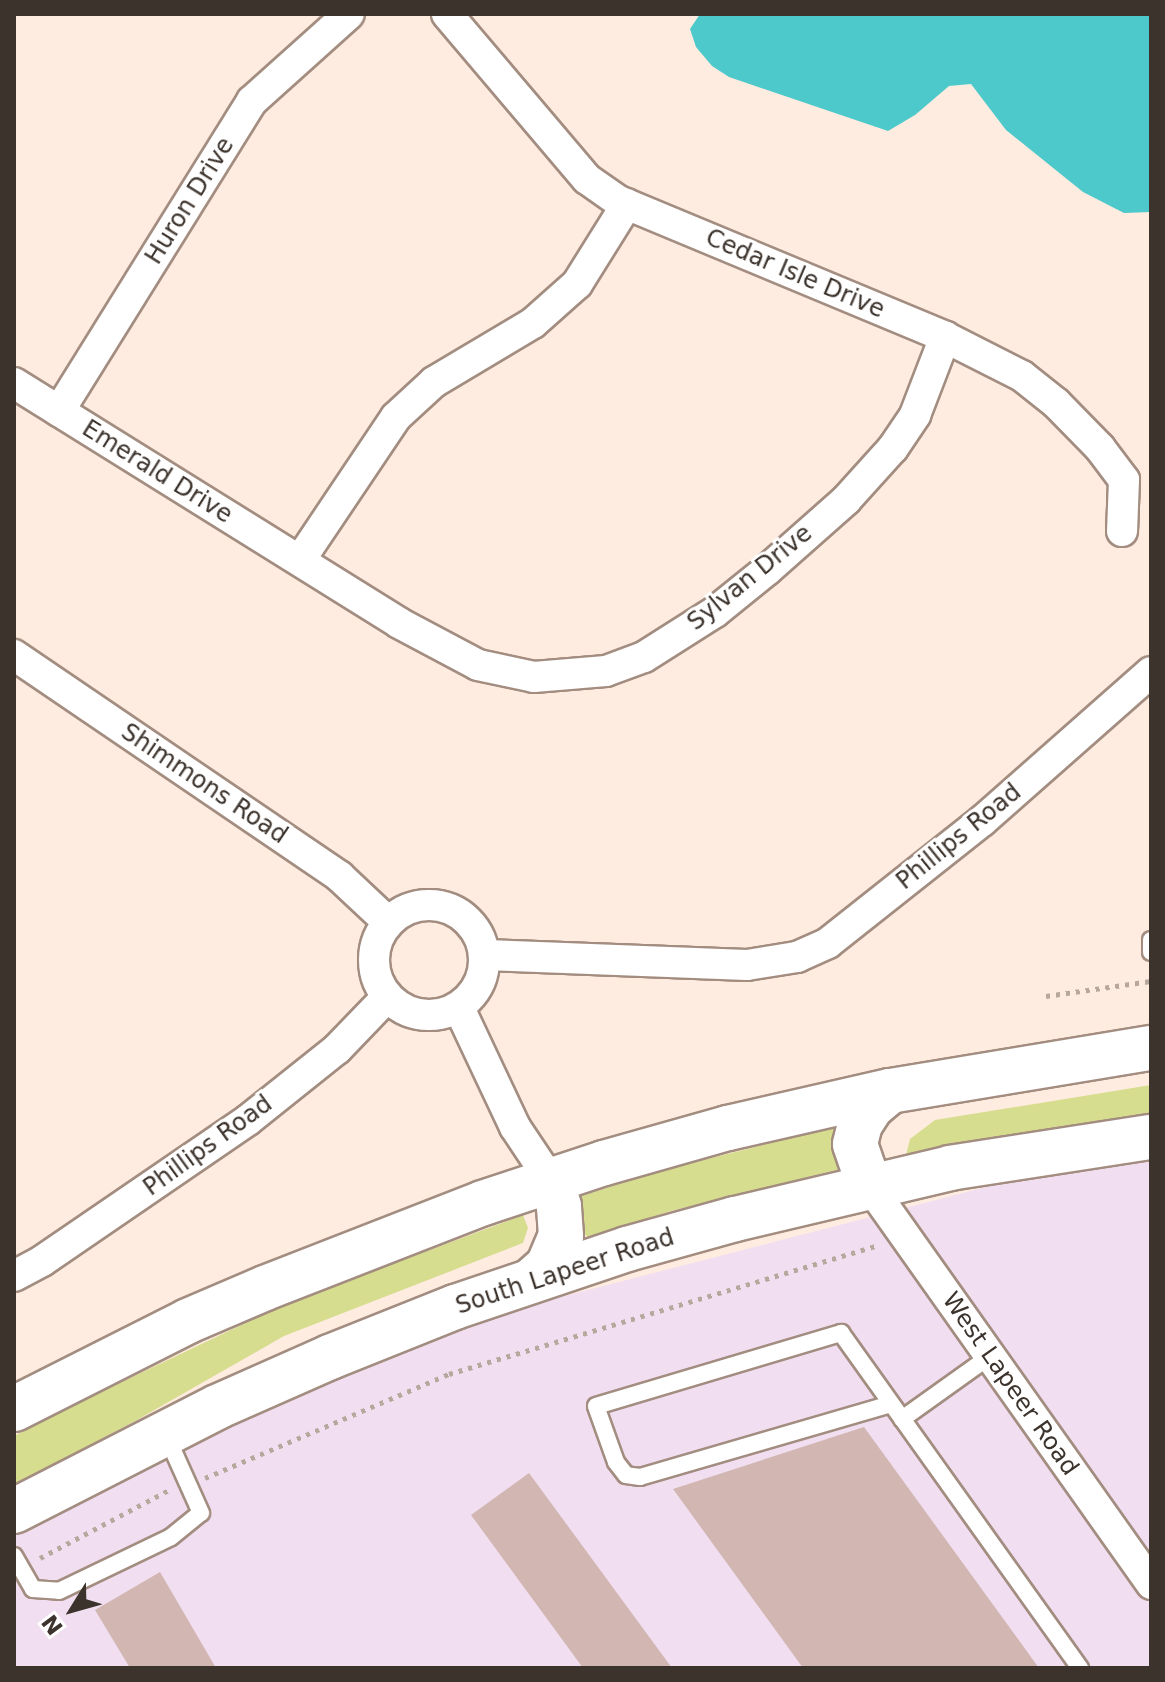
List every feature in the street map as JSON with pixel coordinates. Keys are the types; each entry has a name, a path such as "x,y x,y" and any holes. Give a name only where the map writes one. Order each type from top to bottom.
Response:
{"main road":[{"path":"14,1409 176,1327 265,1288 413,1229 551,1181 728,1128 890,1091 1151,1048"},
{"path":"869,1185 855,1144 857,1134 871,1107 890,1091"},
{"name":"South Lapeer Road","path":"14,1511 267,1384 395,1329 532,1280 627,1249 869,1185 950,1168 1151,1137"},
{"path":"532,1280 548,1266 561,1236 561,1219 551,1181"}],"street":[{"name":"Huron Drive","path":"59,411 252,101 349,14"},
{"name":"Cedar Isle Drive","path":"447,14 587,179 627,204 945,337 1022,376 1056,403 1100,448 1124,480 1122,531"},
{"path":"300,560 396,417 434,382 533,323 577,284 627,204"},
{"name":"Sylvan Drive","path":"300,560 399,623 478,665 534,677 606,671 644,657 715,612 846,500 893,448 915,415 945,337"},
{"name":"Emerald Drive","path":"14,383 300,560"},
{"name":"Shimmons Road","path":"14,655 339,876 387,921"},
{"name":"Phillips Road","path":"486,955 747,965 797,957 828,943 982,821 1151,672"},
{"path":"416,905 450,907 475,927 486,955 480,985 459,1008 436,1016 408,1012 387,997 374,971 375,944 387,921 416,905"},
{"name":"Phillips Road","path":"14,1276 42,1261 248,1120 337,1049 387,997"},
{"path":"459,1008 515,1127 551,1181"},
{"name":"West Lapeer Road","path":"869,1185 1151,1584"}],"lane":[{"path":"1151,940 1151,952"},
{"path":"891,1404 640,1477 626,1475 616,1462 596,1406 841,1333 1080,1668"},
{"path":"902,1419 990,1356"},
{"path":"14,1556 33,1589 59,1591 171,1537 201,1513 165,1433"}],"path":[{"path":"1046,996 1151,981"},
{"path":"210,1476 449,1374 882,1244"},
{"path":"41,1557 167,1491"}],"shaded area":[{"path":"1151,1155 1151,1668 14,1668 14,1533 251,1408 378,1355 530,1305 1063,1167"}],"green space":[{"path":"1151,1085 1151,1115 906,1155 910,1139 935,1120"},
{"path":"839,1126 844,1168 671,1211 588,1237 583,1233 582,1196 652,1173"},
{"path":"523,1215 528,1228 523,1243 284,1336 137,1420 14,1485 14,1436 283,1305"}],"water":[{"path":"700,14 1151,14 1151,212 1124,213 1083,192 1006,130 971,84 949,86 915,115 888,131 729,77 712,66 696,47 690,29"}],"building":[{"path":"864,1427 1039,1668 803,1668 673,1489"},
{"path":"529,1473 672,1668 583,1668 471,1515"},
{"path":"160,1572 216,1668 130,1668 95,1610"}]}
